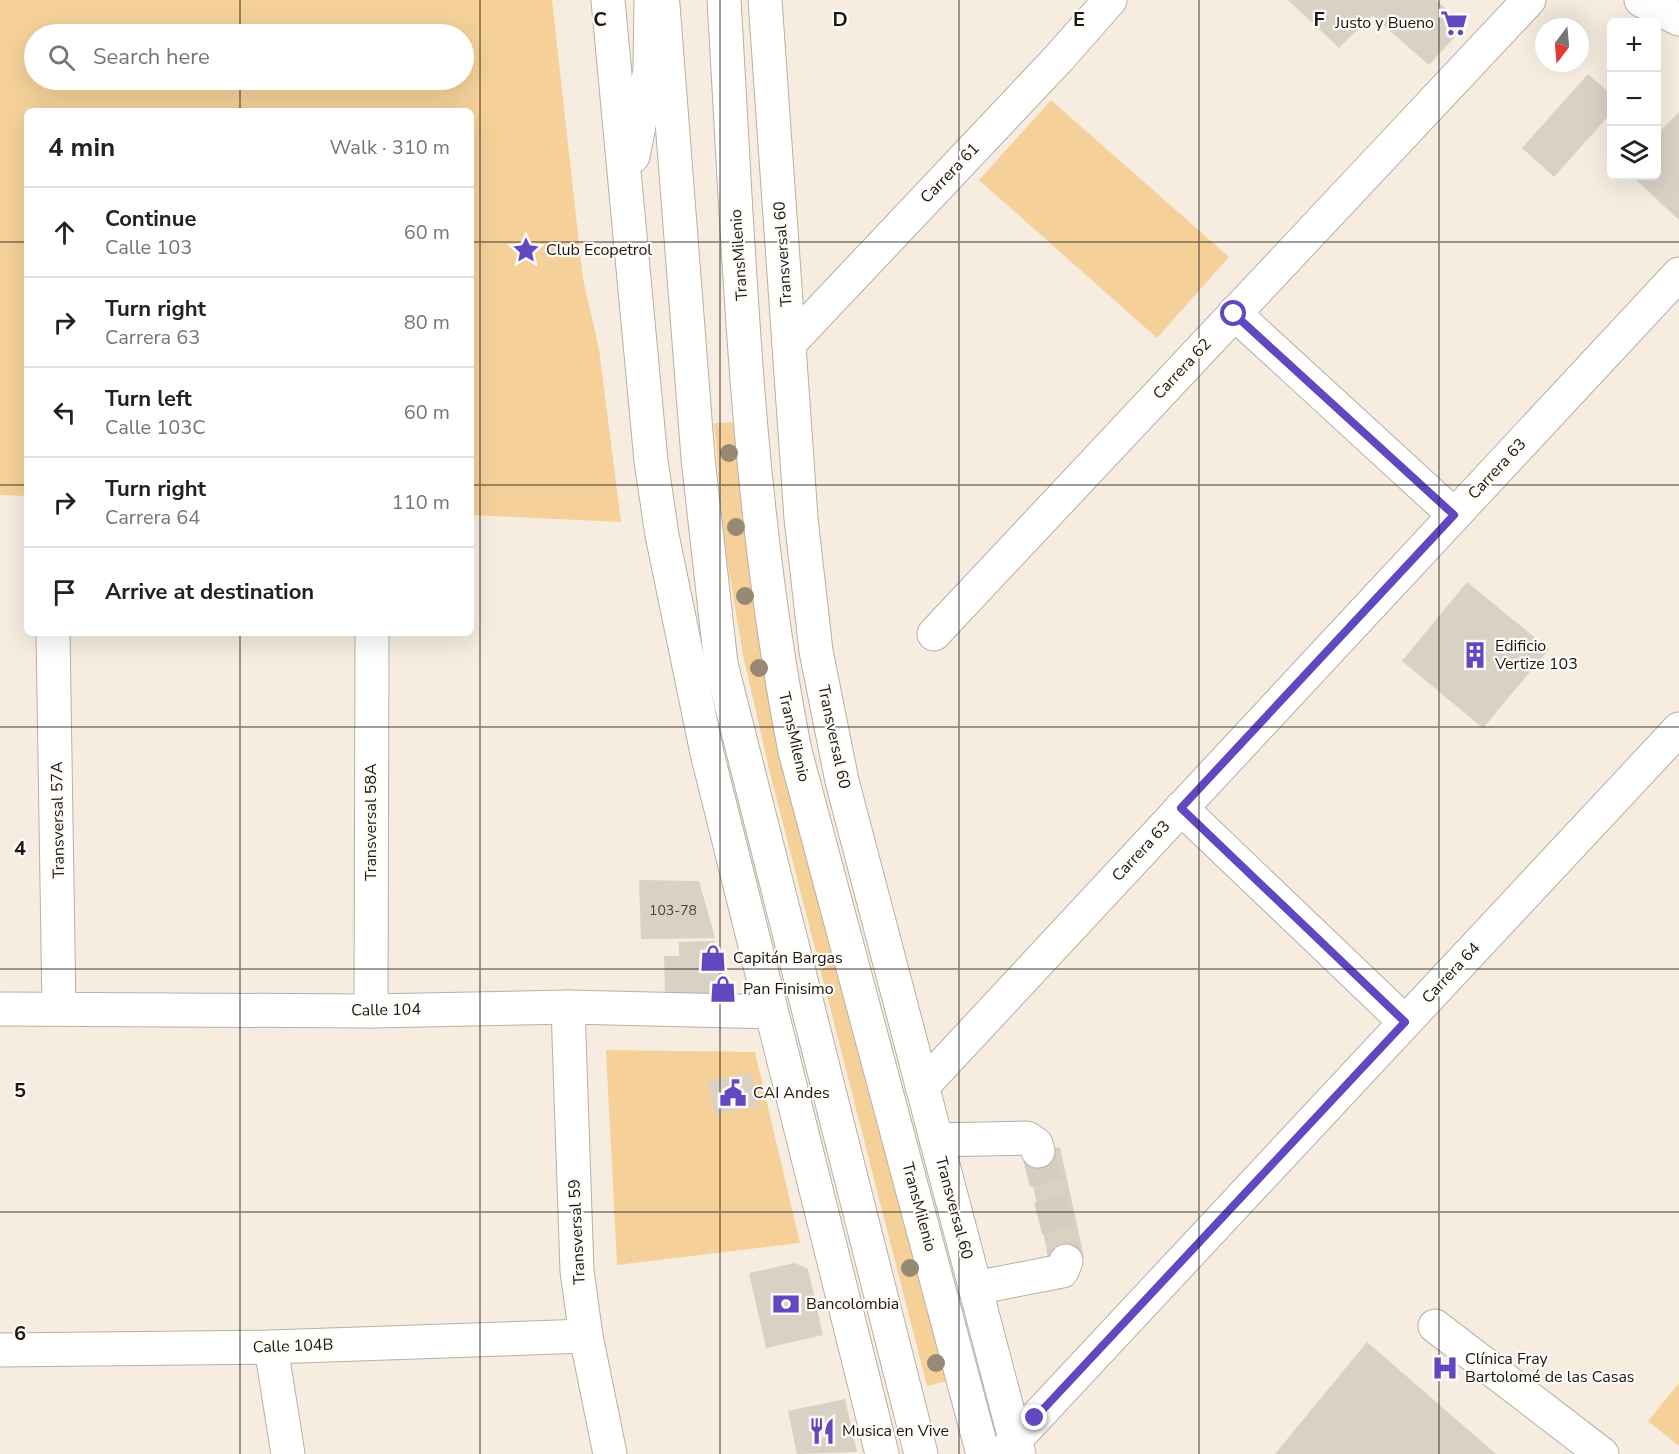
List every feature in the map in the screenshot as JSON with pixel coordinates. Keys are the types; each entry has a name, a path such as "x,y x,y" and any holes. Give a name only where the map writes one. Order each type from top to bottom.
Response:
{"street":[{"path":"608,0 651,461 662,535 707,753 882,1454"},
{"path":"628,202 630,171 650,70 651,0"},
{"path":"663,0 698,458 721,664 921,1454"},
{"name":"TransMilenio","path":"724,0 752,450 778,664 795,751 983,1454"},
{"name":"Transversal 60","path":"765,0 801,518 816,651 842,781 975,1288 1012,1449"},
{"name":"Carrera 61","path":"789,344 1059,58 1110,0"},
{"name":"Carrera 62","path":"934,634 1529,0"},
{"path":"1641,0 1679,19"},
{"name":"Carrera 63","path":"922,1087 1679,274"},
{"path":"1234,314 1454,515"},
{"name":"Transversal 57A","path":"53,636 59,1008"},
{"name":"Transversal 58A","path":"371,1011 372,636"},
{"name":"Carrera 64","path":"1012,1449 1405,1022 1679,729"},
{"path":"1181,808 1405,1022"},
{"name":"Calle 104","path":"0,1009 371,1011 568,1006 771,1012"},
{"name":"Transversal 59","path":"568,1006 578,1271 586,1336 610,1454"},
{"path":"936,1140 1027,1138 1036,1144 1038,1151"},
{"path":"975,1288 1062,1271 1066,1261"},
{"path":"1435,1326 1602,1454"},
{"name":"Calle 104B","path":"0,1350 271,1347 586,1336"},
{"path":"271,1347 288,1454"}],"shaded area":[{"name":"Club Ecopetrol","path":"0,0 552,0 583,279 599,349 621,522 474,515 474,108 24,108 24,496 0,495"},
{"path":"1051,100 1229,257 1157,338 979,180"},
{"path":"737,422 951,1380 927,1386 769,769 743,655 725,548 714,423"},
{"path":"606,1050 755,1052 800,1243 617,1265"},
{"path":"1679,1383 1679,1446 1648,1421"}],"building":[{"path":"1288,0 1436,0 1465,26 1429,65 1372,15 1339,48"},
{"path":"1588,74 1607,91 1607,118 1554,177 1522,148"},
{"path":"1679,112 1679,220 1636,180 1661,180 1661,130"},
{"name":"Edificio Vertize 103","path":"1467,582 1549,649 1483,728 1402,661"},
{"path":"639,880 699,881 715,938 641,939"},
{"path":"714,941 731,997 665,998 664,956 679,956 679,942"},
{"name":"CAI Andes","path":"752,1073 758,1106 715,1114 708,1081"},
{"path":"1060,1147 1084,1257 1050,1264 1026,1154"},
{"name":"Bancolombia","path":"795,1263 808,1269 823,1335 766,1348 749,1273"},
{"path":"1367,1342 1496,1454 1275,1454"},
{"name":"Musica en Vive","path":"845,1399 857,1452 797,1454 788,1411"}],"tunnel":[{"path":"1038,1151 1066,1261"}],"place":[{"name":"Justo y Bueno","path":"1454,23"},
{"name":"Club Ecopetrol","path":"526,250"},
{"name":"Edificio Vertize 103","path":"1475,655"},
{"name":"Capitán Bargas","path":"713,958"},
{"name":"Pan Finisimo","path":"723,989"},
{"name":"CAI Andes","path":"733,1093"},
{"name":"Bancolombia","path":"786,1304"},
{"name":"Clínica Fray Bartolomé de las Casas","path":"1445,1368"},
{"name":"Musica en Vive","path":"822,1431"}],"route":[{"path":"1035,1418 1405,1022 1181,808 1454,515 1234,314"}]}
